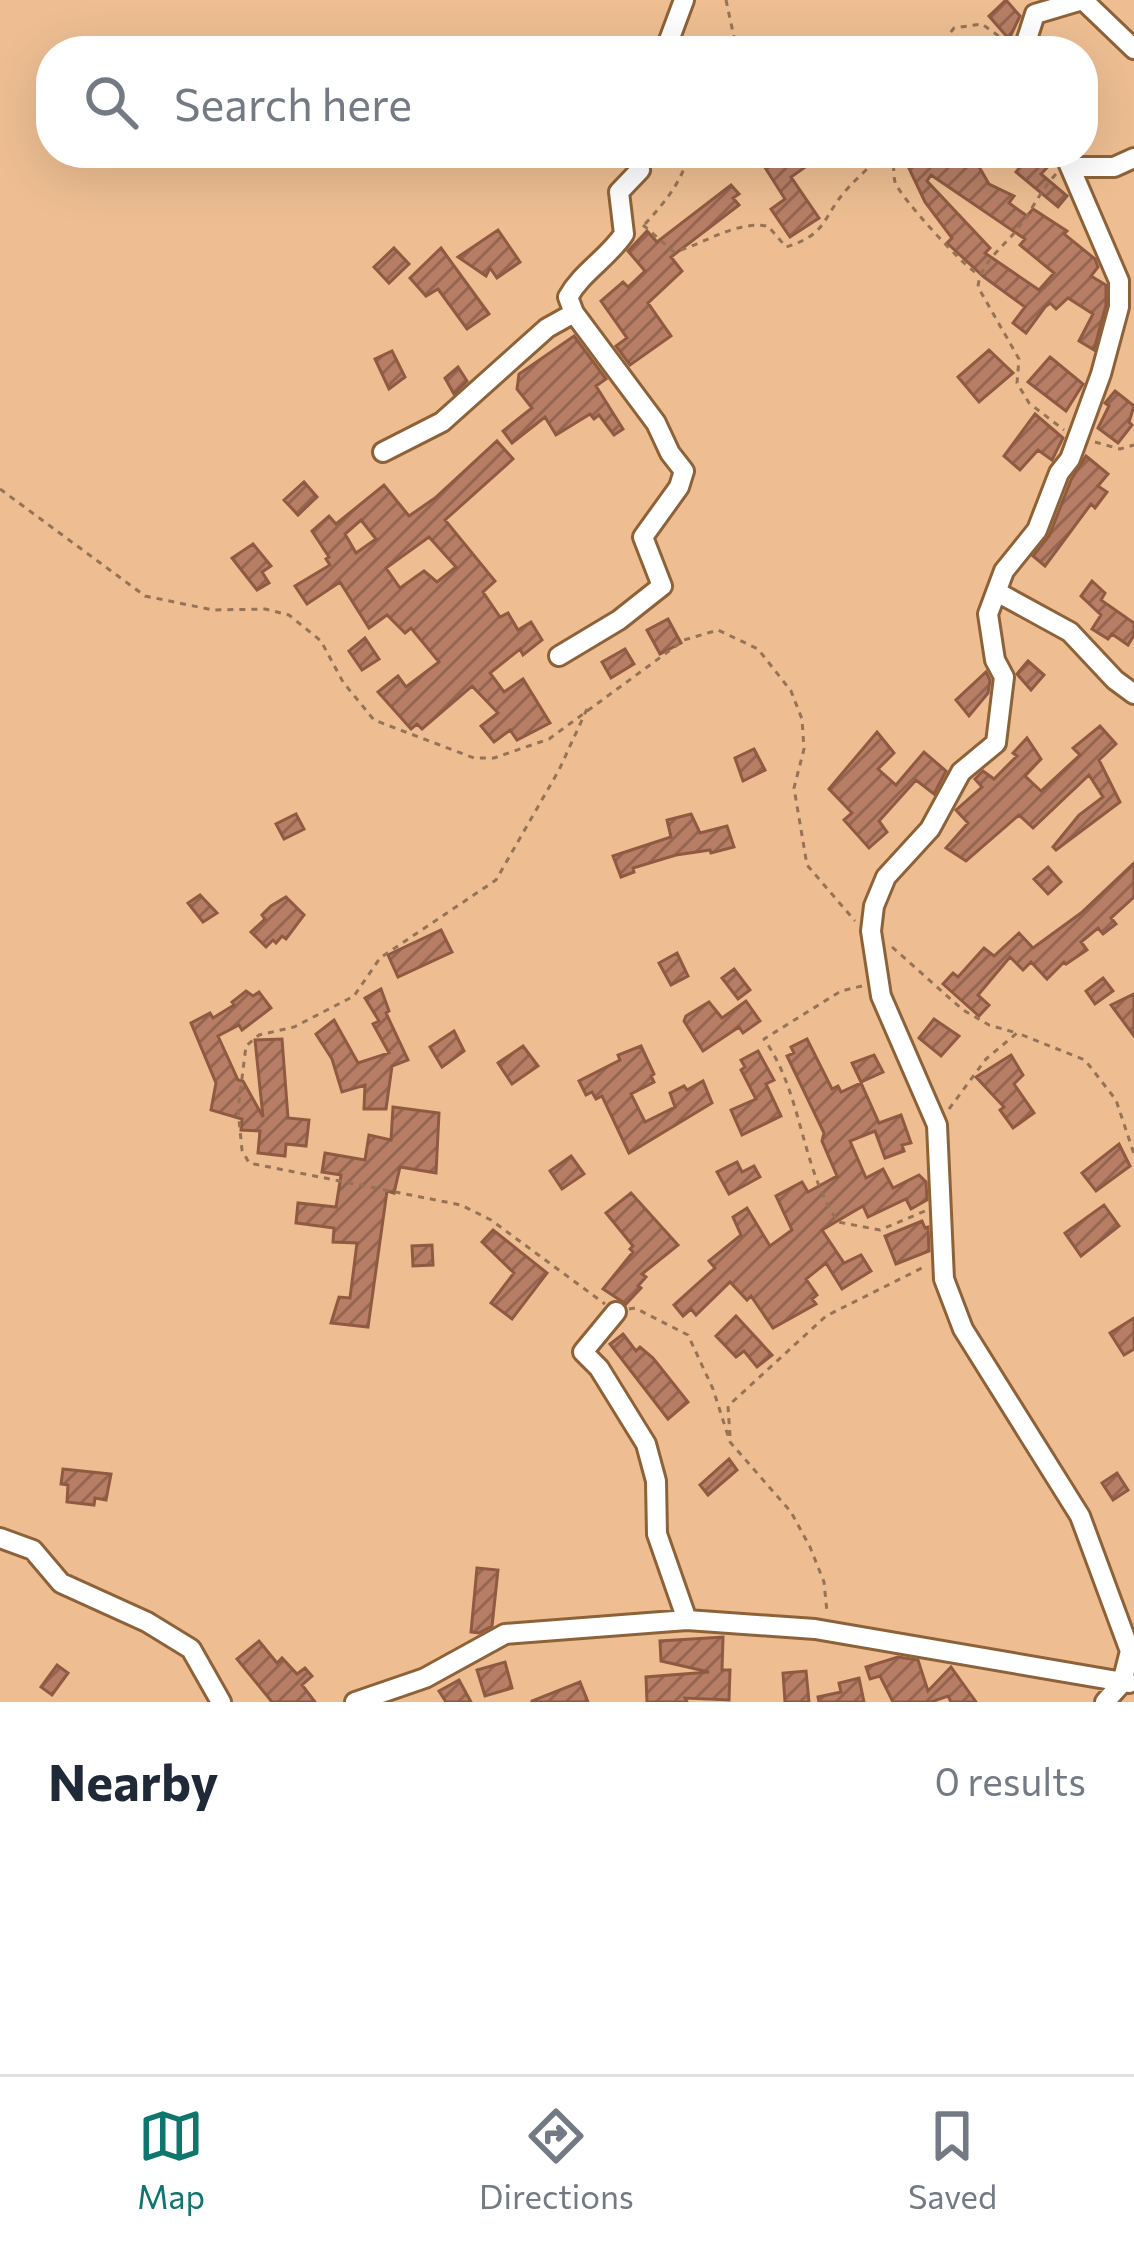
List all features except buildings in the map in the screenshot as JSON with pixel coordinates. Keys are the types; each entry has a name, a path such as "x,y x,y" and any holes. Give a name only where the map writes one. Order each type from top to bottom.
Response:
{"street":[{"path":"670,36 684,0"},
{"path":"1031,36 1035,14 1083,0 1134,49"},
{"path":"1098,164 1114,167 1134,158"},
{"path":"559,656 620,620 662,586 643,537 685,471 656,423 574,313 568,297 577,281 624,234 619,192 639,168"},
{"path":"1070,168 1119,281 1119,307 1070,459 1059,473 1048,508 1004,571 988,614 995,660 1004,677 997,743 961,772 930,829 886,877 874,906 871,931 878,982 937,1125 944,1280 963,1329 1080,1516 1130,1651 1128,1683 1106,1702"},
{"path":"383,452 442,422 547,328 574,313"},
{"path":"998,592 1070,632 1114,680 1134,694"},
{"path":"616,1312 583,1352 599,1368 646,1444 656,1481 657,1534 687,1620"},
{"path":"0,1538 33,1550 61,1583 147,1622 190,1648 221,1702"},
{"path":"355,1702 425,1678 506,1634 687,1620 828,1631 1128,1683"}],"path":[{"path":"726,0 734,36"},
{"path":"948,36 954,28 982,24 999,36"},
{"path":"624,234 643,225 673,191 685,168"},
{"path":"643,225 674,252 748,223 768,226 785,248 804,242 829,221 843,193 868,168"},
{"path":"895,168 906,199 964,267 979,275"},
{"path":"1060,168 979,275 978,287 1019,359 1017,383 1029,403 1077,438 1120,449 1134,445"},
{"path":"0,489 145,596 213,610 266,609 289,615 321,641 343,682 374,721 474,758 494,758 549,739 684,640 718,629 758,649 791,691 802,719 804,749 794,788 807,865 856,922 901,952 963,1010 989,1025 1085,1060 1116,1100 1134,1154"},
{"path":"586,709 559,770 496,880 380,958 369,979 340,1005 294,1028 271,1031 251,1041 243,1054 238,1109 242,1150 249,1163 461,1205 491,1220 616,1312 634,1308 688,1335 730,1442 791,1512 810,1547 824,1582 828,1631"},
{"path":"878,982 841,991 764,1039 787,1077 814,1184 838,1222 880,1230 943,1204"},
{"path":"937,1125 986,1059 1016,1033"},
{"path":"730,1442 728,1406 826,1316 941,1257"}]}
